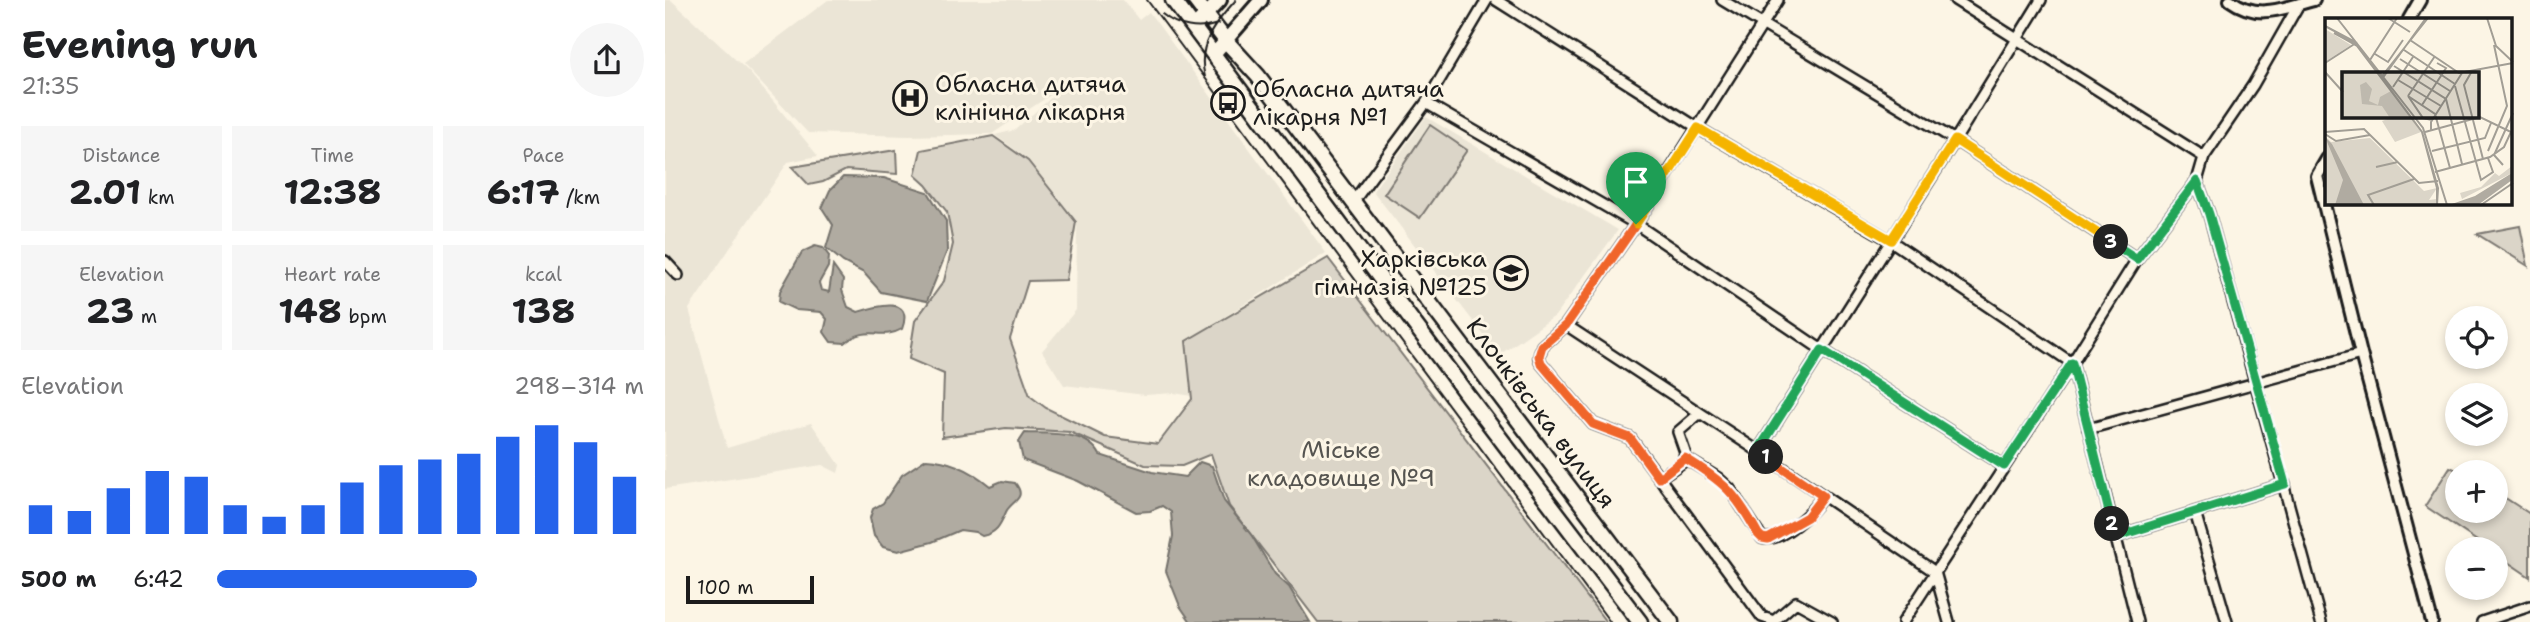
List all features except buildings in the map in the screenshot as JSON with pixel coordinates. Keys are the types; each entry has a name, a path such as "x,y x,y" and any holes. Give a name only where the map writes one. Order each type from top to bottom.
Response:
{"main road":[{"name":"Клочківська вулиця","path":"1173,0 1640,622"},
{"name":"Клочківська вулиця","path":"1195,0 1226,41 1258,76 1671,622"},
{"path":"1194,27 1220,0"},
{"path":"1214,54 1261,0"}],"street":[{"path":"1353,202 1426,103 1487,0"},
{"path":"1496,0 1698,128 1891,240 2072,363 2137,622"},
{"path":"1722,0 1955,140 2137,259"},
{"path":"1778,0 1636,224 1566,325 1542,346 1539,356 1541,363 1593,424 1630,438 1762,617 1774,621 1794,603 1800,602 1832,622"},
{"path":"1955,0 2204,157"},
{"path":"1758,451 2041,0"},
{"path":"2230,0 2241,8 2256,13 2313,0"},
{"path":"2410,18 2420,0"},
{"path":"1903,622 2137,259 2197,181 2204,157 2253,85 2299,4"},
{"path":"1426,103 1636,224 1822,350 2004,466"},
{"path":"2325,162 2317,176 2432,622"},
{"path":"2197,181 2209,214 2285,484 2321,622"},
{"path":"665,261 678,275"},
{"path":"1566,325 1935,572 1949,622"},
{"path":"2088,429 2361,354"},
{"path":"1700,413 1678,432 1685,458 1718,478 1730,489 1762,538 1773,538 1807,517 1823,496"},
{"path":"1659,478 1685,458"},
{"path":"2115,537 2285,484"},
{"path":"2195,512 2227,622"},
{"path":"2482,622 2530,607"}],"shaded area":[{"path":"665,0 671,0 749,72 818,156 788,162 689,309 727,448 811,423 840,465 838,473 822,465 665,489"},
{"path":"828,0 1123,0 1139,20 1149,12 1326,253 1186,341 1202,385 1192,396 1174,393 1145,395 1064,385 1042,351 1076,310 1077,222 1029,160 995,135 1015,130 1064,86 992,134 908,136 808,133 743,64"},
{"name":"Харківська гімназія №125","path":"1426,117 1618,230 1555,316 1499,355 1373,191"},
{"path":"843,177 884,178 928,192 946,221 947,251 927,301 881,292 864,273 843,262 826,248 833,225 822,208 830,190"},
{"path":"815,246 823,248 829,256 828,267 819,283 821,290 829,292 833,266 843,280 842,290 848,307 858,312 882,306 898,307 903,311 902,329 887,334 861,334 845,343 831,342 824,332 827,319 821,312 796,310 779,302 780,291 802,252"},
{"path":"1025,433 1077,437 1094,447 1100,455 1152,472 1185,477 1200,462 1212,466 1224,501 1252,536 1275,574 1289,587 1310,622 1191,622 1180,606 1166,571 1173,536 1171,512 1162,506 1150,511 1136,512 1078,481 1023,460 1019,442"},
{"path":"926,459 961,467 990,486 1002,481 1015,483 1019,488 1019,496 1008,508 997,528 987,535 960,530 932,542 898,551 883,547 874,536 870,518 873,509 883,503 902,475"}],"green space":[{"path":"1430,125 1467,150 1420,218 1384,194"},
{"name":"Міське кладовище №9","path":"993,136 1028,161 1076,222 1066,280 1028,281 1010,339 1030,396 1046,408 1105,437 1158,444 1192,399 1186,341 1328,258 1606,622 1318,622 1229,506 1211,454 1182,466 1145,465 1070,432 1006,428 942,437 944,374 909,359 915,321 944,281 953,244 947,212 915,175 921,150"},
{"path":"896,150 897,174 846,170 823,182 809,185 792,167"},
{"path":"2520,226 2528,266 2477,234"},
{"path":"2445,475 2445,519 2425,506"},
{"path":"2508,500 2530,514 2530,577 2508,562 2508,537 2471,537 2450,523 2508,523"}],"tram line":[{"path":"1147,0 1610,622"},
{"path":"1205,77 1203,55 1206,44 1221,17 1236,0"},
{"path":"1162,14 1189,26 1218,24"}],"place":[{"name":"Обласна дитяча клінічна лікарня","path":"910,98"},
{"name":"Обласна дитяча лікарня №1","path":"1228,103"},
{"name":"Харківська гімназія №125","path":"1511,273"}],"route":[{"path":"1698,128 1891,240 1955,140 2137,259 2197,181 2209,214 2285,484 2115,537 2072,363 2004,466 1822,350 1758,451 1823,496 1807,517 1773,538 1762,538 1739,499 1718,478 1685,458 1659,478 1630,438 1593,424 1541,363 1539,356 1542,346 1566,325 1636,224 1698,128"}]}
